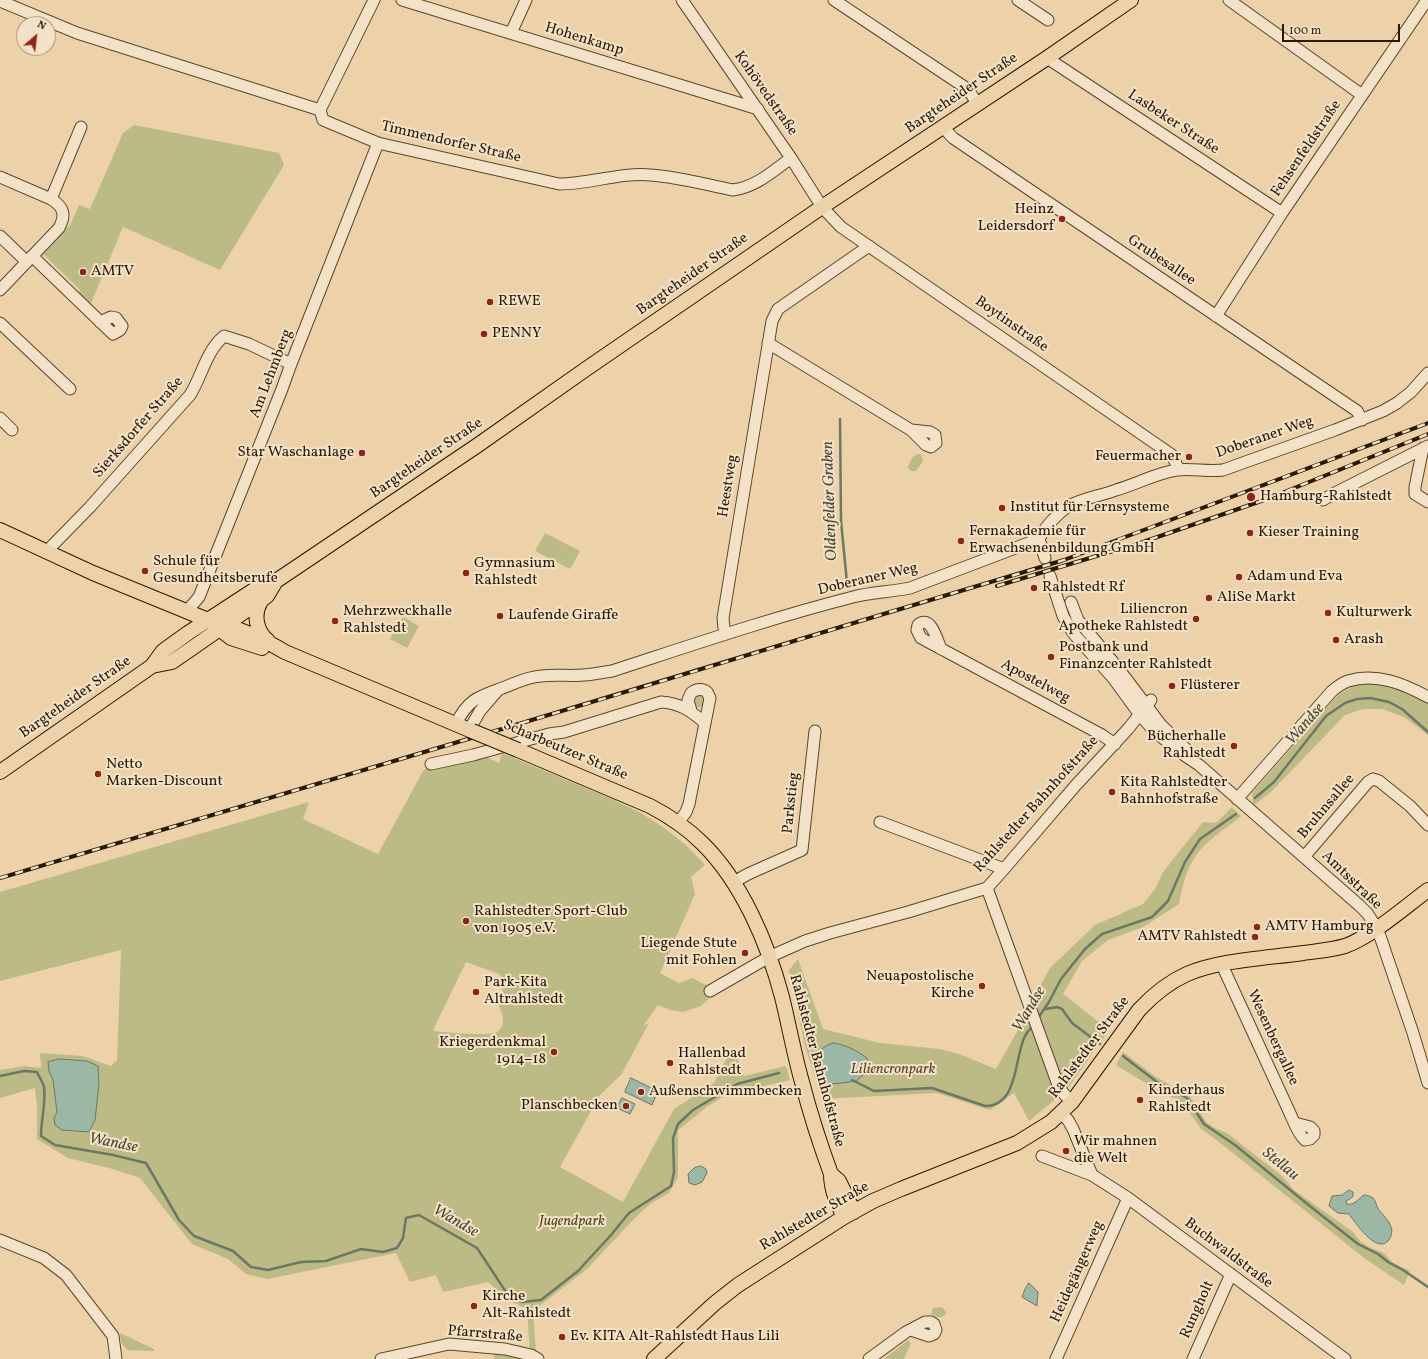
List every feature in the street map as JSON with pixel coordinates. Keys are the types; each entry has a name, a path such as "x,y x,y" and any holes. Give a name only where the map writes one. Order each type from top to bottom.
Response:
{"main road":[{"name":"Bargteheider Straße","path":"0,772 152,666 163,651 188,633 260,586 276,581 478,445 822,207 1132,0"},
{"name":"Scharbeutzer Straße","path":"0,530 93,573 223,627 268,642 285,652 650,806 678,823 702,843 717,860 734,882 746,904 769,957"},
{"name":"Bargteheider Straße","path":"152,666 172,662 261,601 267,596 276,581"},
{"path":"261,601 256,613 257,622 260,632 268,642"},
{"name":"Scharbeutzer Straße","path":"223,627 231,638 265,649 285,652"},
{"name":"Rahlstedter Straße","path":"654,1359 715,1303 738,1285 849,1215 873,1201 901,1189 1017,1143 1048,1124 1061,1114 1072,1102 1133,1018 1152,997 1165,986 1186,975 1222,965 1337,948 1355,942 1377,928 1428,890"},
{"name":"Rahlstedter Bahnhofstraße","path":"769,957 782,996 811,1115 831,1174 831,1184 836,1199 849,1215"}],"street":[{"path":"0,1 77,33 320,110 374,0"},
{"name":"Hohenkamp","path":"402,0 758,109"},
{"path":"511,33 526,0"},
{"name":"Kohövedstraße","path":"682,0 758,109 822,207"},
{"path":"834,0 966,88 977,103"},
{"path":"1018,0 1048,20"},
{"path":"1229,0 1362,95"},
{"name":"Fehsenfeldstraße","path":"1216,316 1282,213 1427,0"},
{"name":"Lasbeker Straße","path":"1047,58 1282,213"},
{"name":"Timmendorfer Straße","path":"320,110 323,120 378,143 559,184 577,184 625,176 651,175 734,190 754,185 791,158"},
{"path":"51,199 82,127"},
{"name":"Grubesallee","path":"943,127 953,138 1357,411 1362,420"},
{"name":"Am Lehmberg","path":"187,611 199,597 282,390 378,143"},
{"path":"0,177 51,199 60,205 63,212 63,220 58,228 0,290"},
{"name":"Boytinstraße","path":"822,207 841,227 1172,454 1179,470"},
{"path":"0,236 29,259 100,322"},
{"name":"Heestweg","path":"726,634 723,618 772,321 778,309 870,246"},
{"path":"0,323 70,389"},
{"name":"Sierksdorfer Straße","path":"47,551 96,501 190,395 196,386 212,350 224,336 250,344 291,364"},
{"path":"768,343 911,430"},
{"name":"Doberaner Weg","path":"456,724 461,715 473,701 486,693 523,680 541,676 593,674 612,671 726,634 855,596 891,592 910,588 1039,539 1058,515 1072,504 1116,491 1163,473 1179,470 1207,472 1223,470 1362,420 1397,403 1411,392 1428,373"},
{"path":"0,418 12,430"},
{"path":"1323,500 1425,447"},
{"path":"1425,447 1415,487 1415,494 1428,502"},
{"path":"1039,539 1045,558"},
{"name":"Amtsstraße","path":"1050,576 1065,622 1089,652 1112,667 1161,725 1181,744 1198,765 1364,911 1377,928 1413,1033 1428,1083"},
{"path":"1071,602 1078,620 1112,667"},
{"name":"Apostelweg","path":"940,649 1102,735 1115,744"},
{"path":"1237,799 1332,690 1346,682 1359,678 1377,678 1394,681 1410,687 1428,697"},
{"name":"Doberaner Weg","path":"471,730 480,711 500,689"},
{"path":"678,823 686,812 689,804 710,698 707,692 699,690 690,695 688,704 691,711"},
{"path":"431,764 473,755 549,734 564,732 661,702 673,703 691,711 705,723"},
{"name":"Rahlstedter Bahnhofstraße","path":"710,991 769,957 796,945 830,933 908,912 987,888 1076,784 1115,744 1146,707"},
{"name":"Parkstieg","path":"734,882 748,874 802,850 815,731"},
{"name":"Bruhnsallee","path":"1304,857 1368,782 1373,779 1379,781 1410,806 1428,825"},
{"path":"880,822 1004,869"},
{"path":"987,888 1058,1085 1072,1102"},
{"name":"Wesenbergallee","path":"1222,965 1295,1123"},
{"path":"1061,1114 1068,1120 1074,1129 1092,1175"},
{"name":"Buchwaldstraße","path":"1042,1156 1092,1175 1128,1198 1231,1274 1334,1356 1345,1359"},
{"name":"Heidegängerweg","path":"1056,1359 1128,1198"},
{"path":"0,1240 44,1258 66,1275 113,1336 116,1359"},
{"name":"Rungholt","path":"1193,1359 1231,1274"},
{"path":"869,1359 902,1335 912,1330"},
{"name":"Pfarrstraße","path":"382,1359 449,1344 505,1349 535,1357"}],"green space":[{"path":"134,125 279,153 284,165 220,270 123,227 89,308 76,295 80,290 42,253 70,225 79,205 90,209 123,133"},
{"path":"919,454 922,456 923,461 916,471 911,471 908,468 910,461 913,457"},
{"path":"545,533 580,551 570,569 535,551"},
{"path":"403,617 419,626 407,648 390,639"},
{"path":"1376,682 1393,685 1428,701 1428,735 1404,717 1382,709 1363,709 1345,715 1270,793 1253,806 1252,793 1338,695 1358,683"},
{"path":"701,693 706,701 702,706 694,707 691,698"},
{"name":"Jugendpark","path":"502,753 612,799 641,813 663,827 686,845 705,865 691,877 695,894 660,973 679,983 692,978 720,992 708,999 701,1006 683,1012 670,1010 658,1005 643,1026 649,1023 621,1075 600,1095 560,1167 623,1202 674,1109 714,1083 728,1056 738,1059 744,1076 786,1066 790,1080 735,1093 733,1091 708,1106 678,1130 678,1177 669,1193 650,1204 587,1269 533,1311 536,1353 530,1352 527,1309 508,1300 488,1282 443,1292 436,1275 410,1282 396,1253 267,1279 246,1274 228,1259 192,1244 140,1178 109,1168 68,1158 37,1139 37,1106 35,1088 0,1098 0,1070 25,1066 41,1068 40,1053 83,1056 111,1066 117,1060 121,950 0,981 0,892 309,802 303,819 378,854 423,771 430,766 482,755 499,763","holes":["466,962 499,974 504,981 500,1004 498,1004 503,1023 497,1032 476,1034 434,1031 434,1028","60,1059 87,1061 98,1066 99,1084 97,1100 54,1118 57,1112 53,1080"]},
{"path":"1232,807 1241,816 1212,839 1197,854 1187,872 1179,904 1143,927 1108,940 1082,961 1063,994 1109,1030 1066,1091 1033,1000 1050,968 1095,925 1143,904 1155,889 1163,872 1203,822 1216,823"},
{"name":"Liliencronpark","path":"798,959 823,1029 880,1043 940,1049 959,1054 996,1069 1027,1014 1057,1098 1029,1121 1014,1093 990,1110 937,1093 822,1099 805,1046 789,970","holes":["825,1046 820,1080 814,1062"]},
{"path":"1123,1052 1156,1077 1190,1096 1207,1123 1216,1129 1227,1133 1282,1176 1294,1190 1353,1232 1360,1241 1369,1247 1384,1253 1392,1262 1410,1271 1404,1285 1364,1258 1201,1129 1180,1101 1157,1090 1116,1065"},
{"path":"942,1307 946,1312 942,1317 931,1314 933,1308"},
{"path":"120,1333 154,1349 154,1351 128,1350 122,1343"},
{"path":"908,1340 911,1343 904,1359 884,1359"},
{"path":"493,1350 533,1359 494,1359"}],"shaded area":[{"path":"833,1043 851,1048 867,1058 868,1066 863,1075 856,1081 833,1084 821,1080 813,1065 822,1049"},
{"path":"60,1059 87,1061 98,1066 99,1084 95,1120 89,1132 62,1130 55,1125 54,1118 57,1112 53,1080 49,1071 48,1062"},
{"name":"Außenschwimmbecken","path":"631,1078 658,1091 652,1105 625,1092"},
{"name":"Planschbecken","path":"622,1098 635,1104 630,1114 617,1108"},
{"path":"701,1166 706,1169 707,1173 702,1182 695,1185 689,1183 688,1174 694,1168"},
{"path":"1349,1190 1353,1192 1353,1196 1346,1201 1347,1204 1354,1203 1364,1195 1370,1196 1374,1199 1378,1209 1390,1224 1392,1229 1388,1241 1383,1244 1372,1240 1349,1214 1338,1213 1329,1206 1332,1196 1342,1195"},
{"path":"1029,1283 1038,1292 1037,1306 1022,1297"}],"waterway":[{"name":"Oldenfelder Graben","path":"840,419 841,521 847,583"},
{"name":"Wandse","path":"1255,798 1274,782 1326,716 1345,703 1357,699 1370,698 1389,702 1402,709 1428,732"},
{"name":"Wandse","path":"1038,1018 1049,1002 1061,979 1085,949 1102,934 1152,917 1168,901 1185,862 1200,839 1236,814"},
{"name":"Stellau","path":"1046,1009 1057,1007 1062,1009 1072,1023 1100,1044"},
{"name":"Wandse","path":"852,1080 874,1091 932,1088 985,1106 996,1104 1004,1098 1010,1089 1014,1079 1022,1045 1026,1035 1033,1026"},
{"name":"Stellau","path":"1123,1056 1157,1082 1187,1098 1204,1124 1235,1145 1358,1244 1378,1254 1428,1287"},
{"name":"Wandse","path":"0,1076 24,1071 37,1072 43,1085 44,1093 41,1136 55,1145 113,1155 146,1163 179,1220 194,1236 233,1251 251,1267 268,1270 301,1262 326,1261 361,1249 383,1252 397,1248 403,1238 406,1218 419,1215 477,1248 508,1295 522,1302 541,1300 578,1271 629,1213 671,1186 674,1172 673,1138 678,1124 693,1110 737,1084 779,1073"}],"tunnel":[{"path":"1045,558 1050,576"}],"railway":[{"path":"0,878 1064,560 1428,423"},
{"path":"997,586 1143,542 1267,499 1428,434"}],"place":[{"name":"Heinz Leidersdorf","path":"1062,219"},
{"name":"AMTV","path":"83,272"},
{"name":"REWE","path":"490,302"},
{"name":"PENNY","path":"484,334"},
{"name":"Star Waschanlage","path":"362,453"},
{"name":"Feuermacher","path":"1189,457"},
{"name":"Hamburg-Rahlstedt","path":"1251,497"},
{"name":"Institut für Lernsysteme","path":"1002,508"},
{"name":"Kieser Training","path":"1250,533"},
{"name":"Fernakademie für Erwachsenenbildung GmbH","path":"961,541"},
{"name":"Schule für Gesundheitsberufe","path":"145,571"},
{"name":"Gymnasium Rahlstedt","path":"466,573"},
{"name":"Adam und Eva","path":"1239,577"},
{"name":"Rahlstedt Rf","path":"1034,588"},
{"name":"AliSe Markt","path":"1209,598"},
{"name":"Kulturwerk","path":"1328,613"},
{"name":"Laufende Giraffe","path":"500,616"},
{"name":"Liliencron Apotheke Rahlstedt","path":"1196,619"},
{"name":"Mehrzweckhalle Rahlstedt","path":"335,621"},
{"name":"Arash","path":"1336,640"},
{"name":"Postbank und Finanzcenter Rahlstedt","path":"1051,657"},
{"name":"Flüsterer","path":"1172,686"},
{"name":"Bücherhalle Rahlstedt","path":"1234,746"},
{"name":"Netto Marken-Discount","path":"98,774"},
{"name":"Kita Rahlstedter Bahnhofstraße","path":"1112,792"},
{"name":"Rahlstedter Sport-Club von 1905 e.V.","path":"466,921"},
{"name":"AMTV Hamburg","path":"1257,927"},
{"name":"AMTV Rahlstedt","path":"1255,937"},
{"name":"Liegende Stute mit Fohlen","path":"745,953"},
{"name":"Neuapostolische Kirche","path":"982,986"},
{"name":"Park-Kita Altrahlstedt","path":"476,992"},
{"name":"Kriegerdenkmal 1914–18","path":"554,1052"},
{"name":"Hallenbad Rahlstedt","path":"670,1063"},
{"name":"Außenschwimmbecken","path":"641,1092"},
{"name":"Kinderhaus Rahlstedt","path":"1140,1100"},
{"name":"Planschbecken","path":"626,1106"},
{"name":"Wir mahnen die Welt","path":"1066,1151"},
{"name":"Kirche Alt-Rahlstedt","path":"474,1306"},
{"name":"Ev. KITA Alt-Rahlstedt Haus Lili","path":"562,1337"}]}
